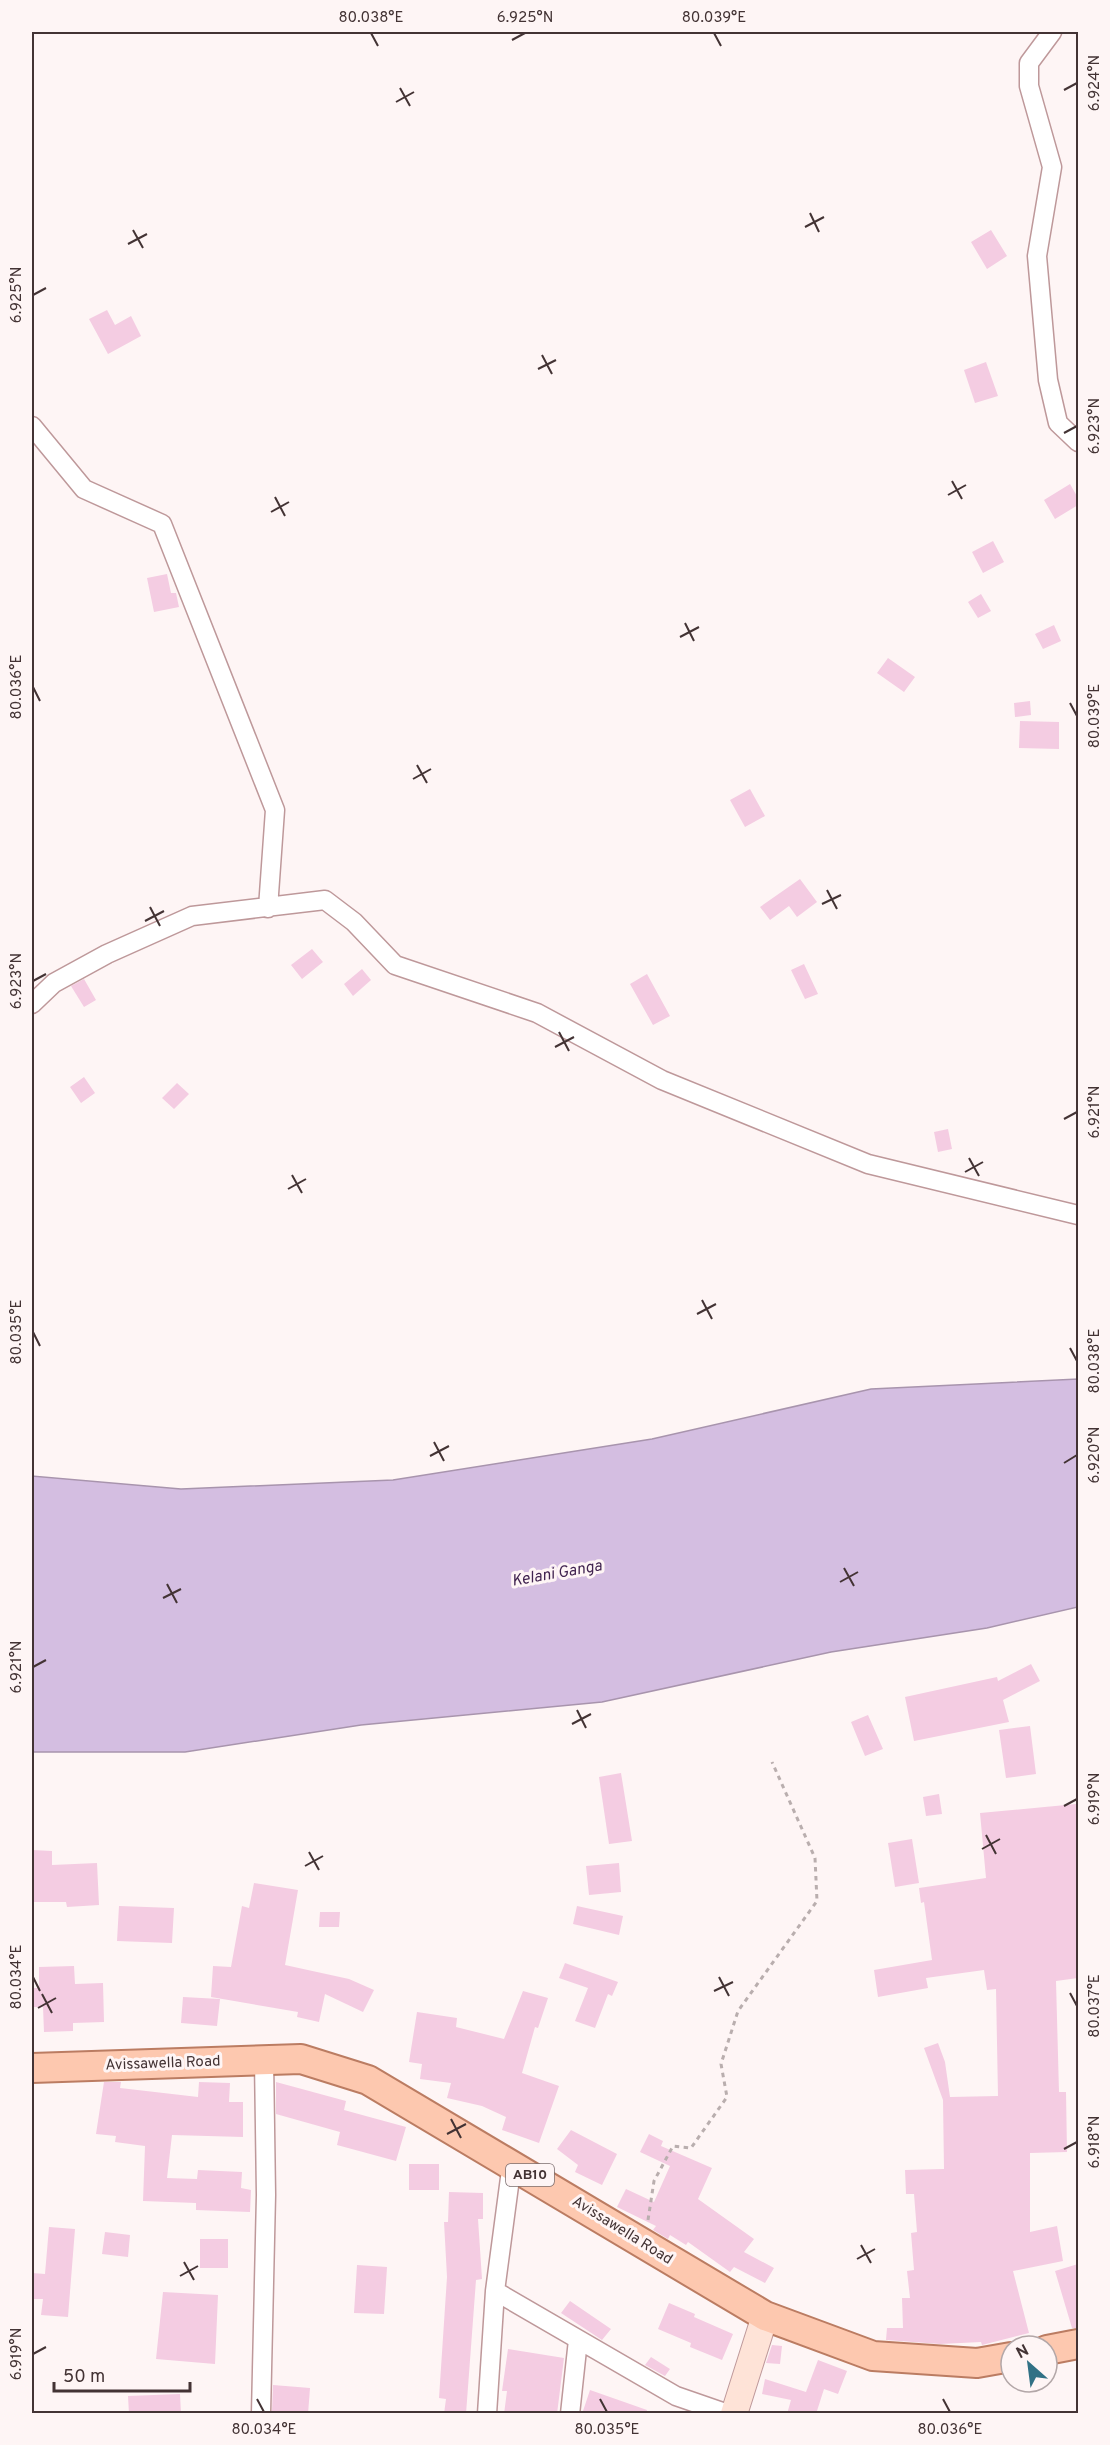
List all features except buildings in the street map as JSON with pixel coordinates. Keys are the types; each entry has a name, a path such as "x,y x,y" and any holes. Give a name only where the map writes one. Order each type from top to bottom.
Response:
{"main road":[{"name":"Avissawella Road","path":"32,2068 301,2059 368,2080 512,2163 765,2316 873,2356 977,2363 999,2359"},
{"path":"734,2414 765,2316"},
{"path":"1059,2348 1078,2344"}],"street":[{"path":"1053,32 1029,63 1029,86 1052,167 1037,256 1048,380 1058,423 1078,442"},
{"path":"32,426 84,489 162,524 275,810 268,908"},
{"path":"32,1004 54,983 192,915 325,900 354,922 395,965 537,1012 662,1080 868,1164 1078,1215"},
{"path":"261,2414 267,2195 264,2061"},
{"path":"487,2414 495,2291 512,2163"},
{"path":"495,2291 676,2396 728,2414"},
{"path":"570,2414 578,2340"}],"path":[{"path":"644,2244 654,2181 673,2146 691,2148 727,2097 721,2064 738,2011 817,1901 815,1857 772,1762"}],"water":[{"name":"Kelani Ganga","path":"1078,1379 1078,1607 987,1628 831,1652 602,1702 361,1725 185,1752 32,1752 32,1476 181,1489 393,1480 652,1439 871,1389"}]}
